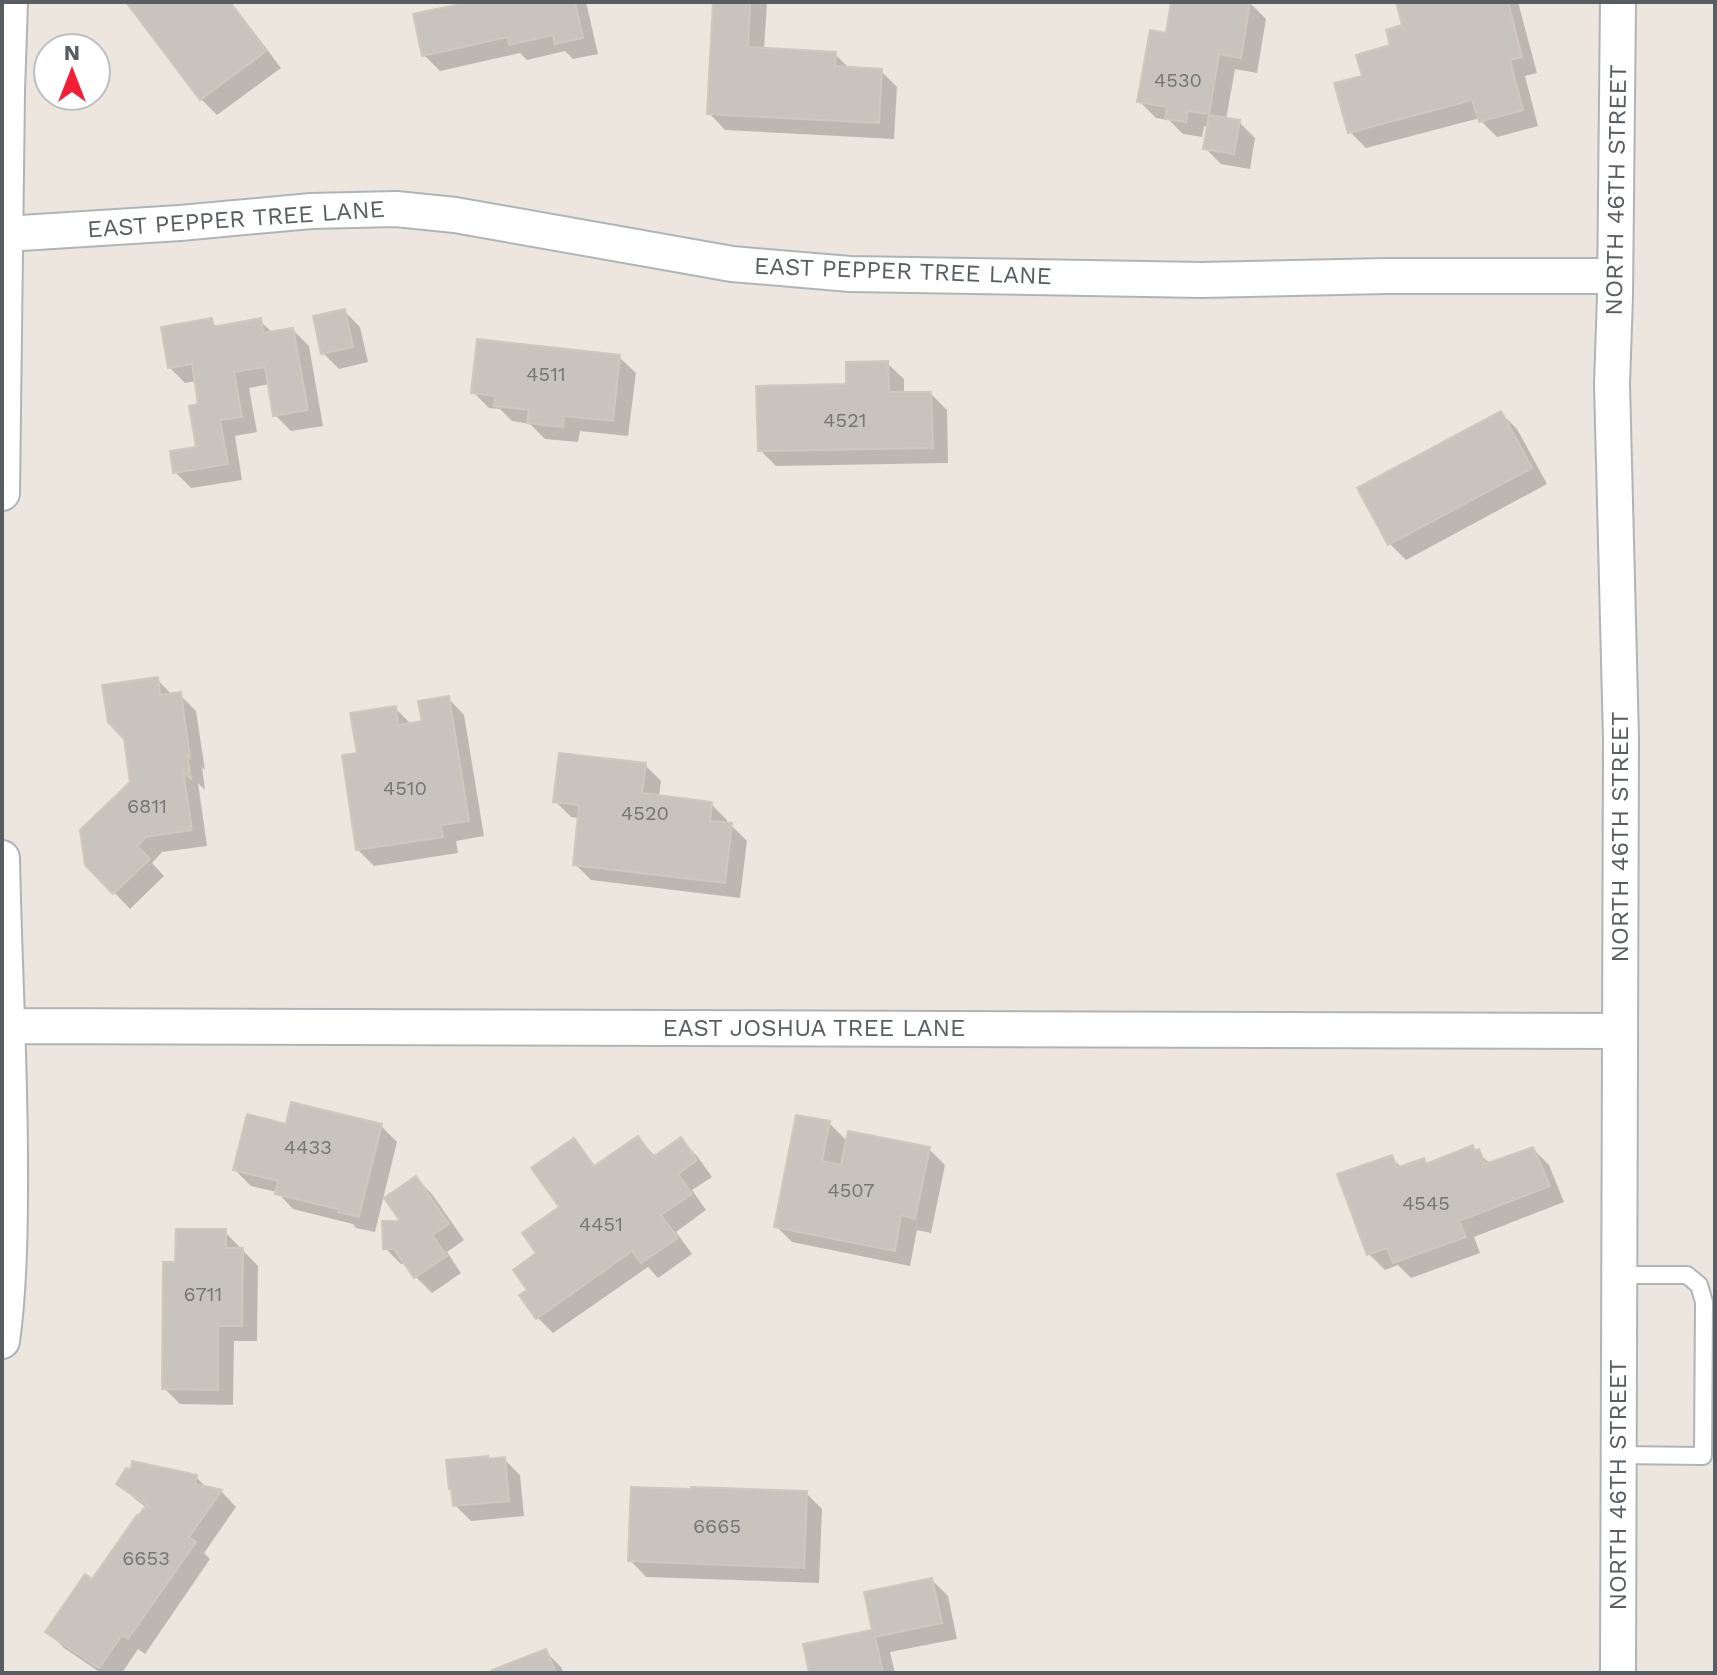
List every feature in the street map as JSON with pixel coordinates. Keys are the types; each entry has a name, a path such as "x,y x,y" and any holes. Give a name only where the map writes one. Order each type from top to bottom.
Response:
{"street":[{"path":"2,493 10,2"},
{"name":"NORTH 46TH STREET","path":"1618,2 1612,384 1621,739 1618,1673"},
{"name":"EAST PEPPER TREE LANE","path":"5,234 311,211 396,209 455,215 732,264 850,274 1201,280 1614,276"},
{"path":"2,858 11,1133 10,1252 2,1341"},
{"name":"EAST JOSHUA TREE LANE","path":"7,1026 1620,1031"}],"lane":[{"path":"1618,1455 1709,1456 1704,1302 1699,1285 1687,1275 1619,1275"}],"building":[{"path":"126,2 230,2 266,51 200,100"},
{"path":"470,2 575,2 583,38 555,44 553,35 509,45 508,37 422,56 413,14"},
{"path":"713,2 750,2 748,47 836,52 835,66 882,69 879,123 707,114"},
{"path":"1171,2 1250,2 1241,58 1219,54 1209,114 1188,111 1186,122 1165,119 1167,107 1137,102 1150,30 1166,33"},
{"path":"1396,2 1508,2 1522,57 1510,60 1523,110 1479,122 1472,100 1348,133 1334,83 1362,76 1356,55 1390,45 1386,30 1402,25"},
{"path":"1209,115 1240,120 1234,154 1203,149"},
{"path":"345,309 353,347 321,354 313,316"},
{"path":"212,318 213,327 261,318 263,333 293,328 308,410 273,416 265,367 234,372 242,417 220,420 228,464 173,473 170,451 196,447 189,406 198,404 192,364 168,368 161,327"},
{"path":"477,339 620,355 613,421 564,416 563,427 527,423 529,410 494,406 495,396 471,393"},
{"path":"888,361 889,392 931,392 933,448 758,451 756,386 846,384 846,362"},
{"path":"1501,411 1532,468 1388,545 1357,488"},
{"path":"158,677 160,695 181,692 191,779 183,771 192,830 146,837 137,846 150,859 113,894 85,865 80,830 130,782 124,739 108,722 102,685"},
{"path":"449,696 469,821 441,825 443,837 356,850 342,755 357,753 350,713 396,706 398,725 422,721 418,701"},
{"path":"559,753 646,763 642,793 712,802 710,821 732,823 725,883 573,865 579,805 553,802"},
{"path":"291,1102 382,1124 359,1217 275,1194 278,1181 233,1170 247,1114 286,1124"},
{"path":"796,1115 830,1121 822,1161 841,1165 848,1131 930,1147 915,1219 901,1215 895,1251 774,1227"},
{"path":"638,1136 653,1157 681,1137 697,1160 678,1174 692,1194 661,1215 678,1238 641,1263 632,1251 536,1319 519,1295 527,1290 513,1270 536,1253 522,1233 559,1207 531,1168 574,1138 594,1166"},
{"path":"1473,1145 1475,1151 1479,1149 1485,1164 1533,1147 1550,1186 1459,1221 1466,1237 1393,1263 1387,1248 1367,1255 1337,1174 1392,1155 1397,1168 1424,1158 1426,1164"},
{"path":"416,1176 449,1224 432,1235 447,1256 414,1278 394,1249 383,1249 382,1221 400,1221 384,1198"},
{"path":"176,1229 226,1229 226,1248 243,1248 242,1326 218,1326 218,1390 162,1389 163,1262 175,1262"},
{"path":"488,1456 489,1459 505,1457 509,1501 453,1506 446,1460"},
{"path":"132,1461 197,1475 195,1484 222,1490 189,1537 196,1542 128,1639 122,1635 99,1668 45,1632 85,1574 92,1579 147,1505 116,1484 126,1468 131,1469"},
{"path":"631,1487 807,1491 804,1568 628,1561"},
{"path":"932,1578 942,1623 875,1637 883,1673 809,1673 803,1644 872,1630 864,1592"},
{"path":"546,1649 556,1673 493,1673 492,1670"}]}
